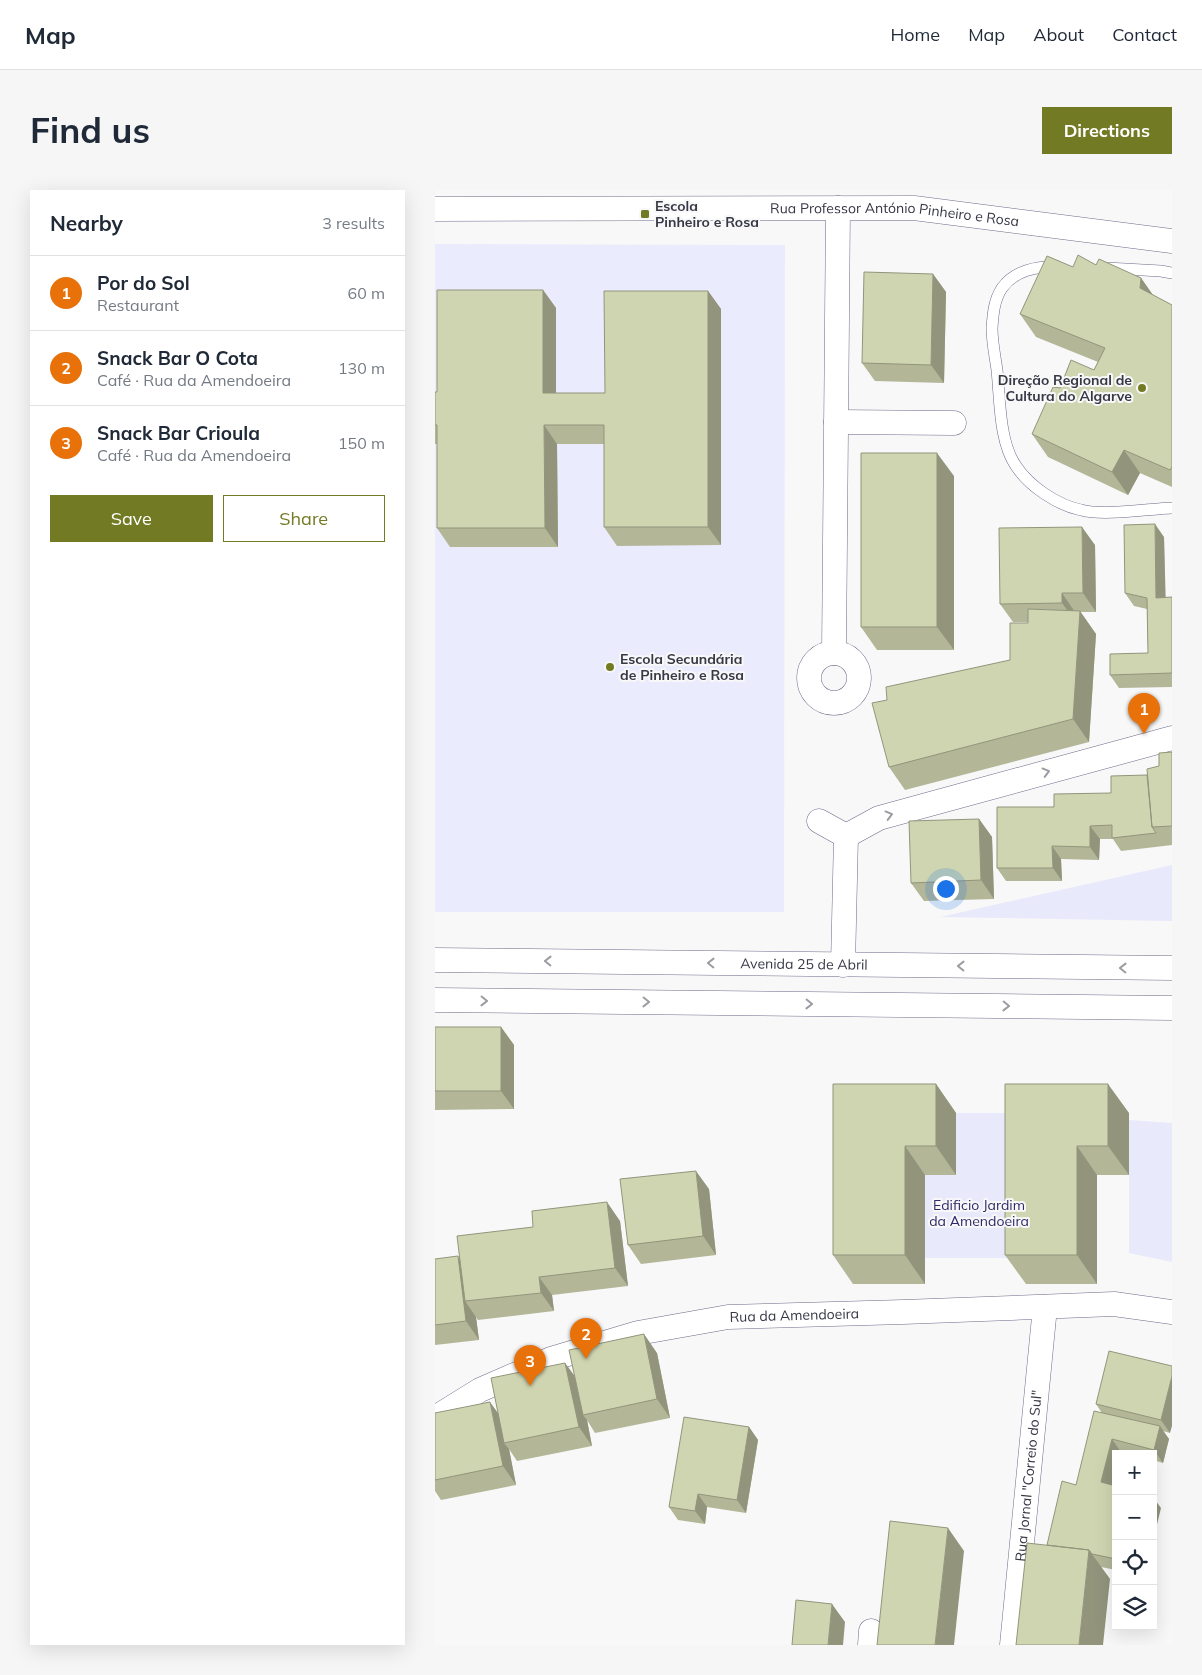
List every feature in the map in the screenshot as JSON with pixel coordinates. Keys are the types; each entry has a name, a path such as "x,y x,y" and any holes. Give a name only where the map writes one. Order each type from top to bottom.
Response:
{"street":[{"name":"Rua Professor António Pinheiro e Rosa","path":"435,209 671,199 838,208 914,208 1172,241"},
{"path":"834,653 838,208"},
{"path":"836,422 954,423"},
{"path":"845,836 879,818 1172,738"},
{"path":"819,820 845,836"},
{"path":"843,965 845,836"},
{"name":"Avenida 25 de Abril","path":"435,960 1172,968"},
{"path":"435,1000 1172,1008"},
{"name":"Rua da Amendoeira","path":"435,1418 479,1390 551,1359 638,1332 728,1317 1114,1304 1172,1312"},
{"name":"Rua Jornal \"Correio do Sul\"","path":"1012,1645 1045,1307"}],"lane":[{"path":"1066,266 1042,267 1019,273 1003,286 997,296 992,330 1003,432 1014,464 1027,480 1051,498 1080,510 1097,512 1172,508"},
{"path":"1095,268 1172,273"}],"shaded area":[{"name":"Escola Secundária de Pinheiro e Rosa","path":"435,244 785,245 784,912 435,912"}],"green space":[{"path":"1172,865 1172,921 940,917"},
{"name":"Edificio Jardim da Amendoeira","path":"956,1113 1026,1113 1026,1258 925,1258 925,1175 956,1175"},
{"path":"1129,1120 1172,1123 1172,1262 1129,1253"}],"building":[{"name":"Direção Regional de Cultura do Algarve","path":"1078,255 1096,265 1099,259 1141,278 1140,288 1172,305 1172,467 1170,470 1124,450 1112,472 1032,434 1053,387 1060,388 1071,360 1094,370 1105,348 1020,314 1047,256 1073,267"},
{"path":"864,272 933,274 931,365 862,363"},
{"path":"437,290 543,290 543,393 605,393 604,291 708,291 708,527 604,527 604,425 544,425 545,528 437,528 437,425 435,425 435,392 437,392"},
{"path":"861,453 937,453 937,627 861,627"},
{"path":"1155,524 1156,598 1172,597 1172,673 1110,675 1110,654 1148,653 1147,598 1125,593 1124,525"},
{"path":"1082,527 1083,593 1062,593 1062,603 1000,604 999,528"},
{"path":"1028,609 1080,611 1073,719 889,767 872,703 887,700 886,687 1010,660 1010,623 1028,623"},
{"path":"1172,752 1172,826 1152,827 1147,769 1159,766 1159,753"},
{"path":"1147,775 1152,827 1156,833 1112,838 1112,825 1090,826 1090,847 1052,846 1053,868 997,868 997,807 1054,807 1054,794 1111,793 1111,776"},
{"path":"979,819 981,880 911,883 909,821"},
{"path":"435,1027 501,1027 501,1091 435,1091"},
{"path":"833,1084 936,1084 936,1146 905,1146 905,1255 833,1255"},
{"path":"1005,1084 1108,1084 1108,1146 1077,1146 1077,1255 1005,1255"},
{"path":"696,1171 703,1236 628,1245 620,1179"},
{"path":"607,1202 615,1268 539,1277 541,1293 465,1301 457,1236 533,1227 532,1211"},
{"path":"458,1256 466,1321 435,1325 435,1259"},
{"path":"644,1334 657,1399 583,1415 569,1350"},
{"path":"1109,1351 1172,1366 1172,1376 1161,1420 1096,1404"},
{"path":"565,1363 579,1427 504,1443 491,1378"},
{"path":"490,1402 503,1466 435,1480 435,1413"},
{"path":"1094,1411 1160,1426 1154,1450 1112,1439 1101,1482 1112,1485 1112,1558 1092,1554 1089,1550 1047,1545 1062,1481 1076,1485"},
{"path":"684,1417 749,1427 737,1500 698,1494 695,1511 669,1507"},
{"path":"890,1521 948,1528 935,1645 877,1645"},
{"path":"1027,1543 1089,1550 1079,1645 1016,1645"},
{"path":"796,1600 832,1604 828,1645 792,1645"}],"place":[{"name":"Escola Pinheiro e Rosa","path":"645,214"},
{"name":"Direção Regional de Cultura do Algarve","path":"1142,388"},
{"name":"Escola Secundária de Pinheiro e Rosa","path":"610,667"},
{"name":"Por do Sol","path":"1144,734"},
{"name":"Snack Bar O Cota","path":"586,1359"},
{"name":"Snack Bar Crioula","path":"530,1386"}]}
